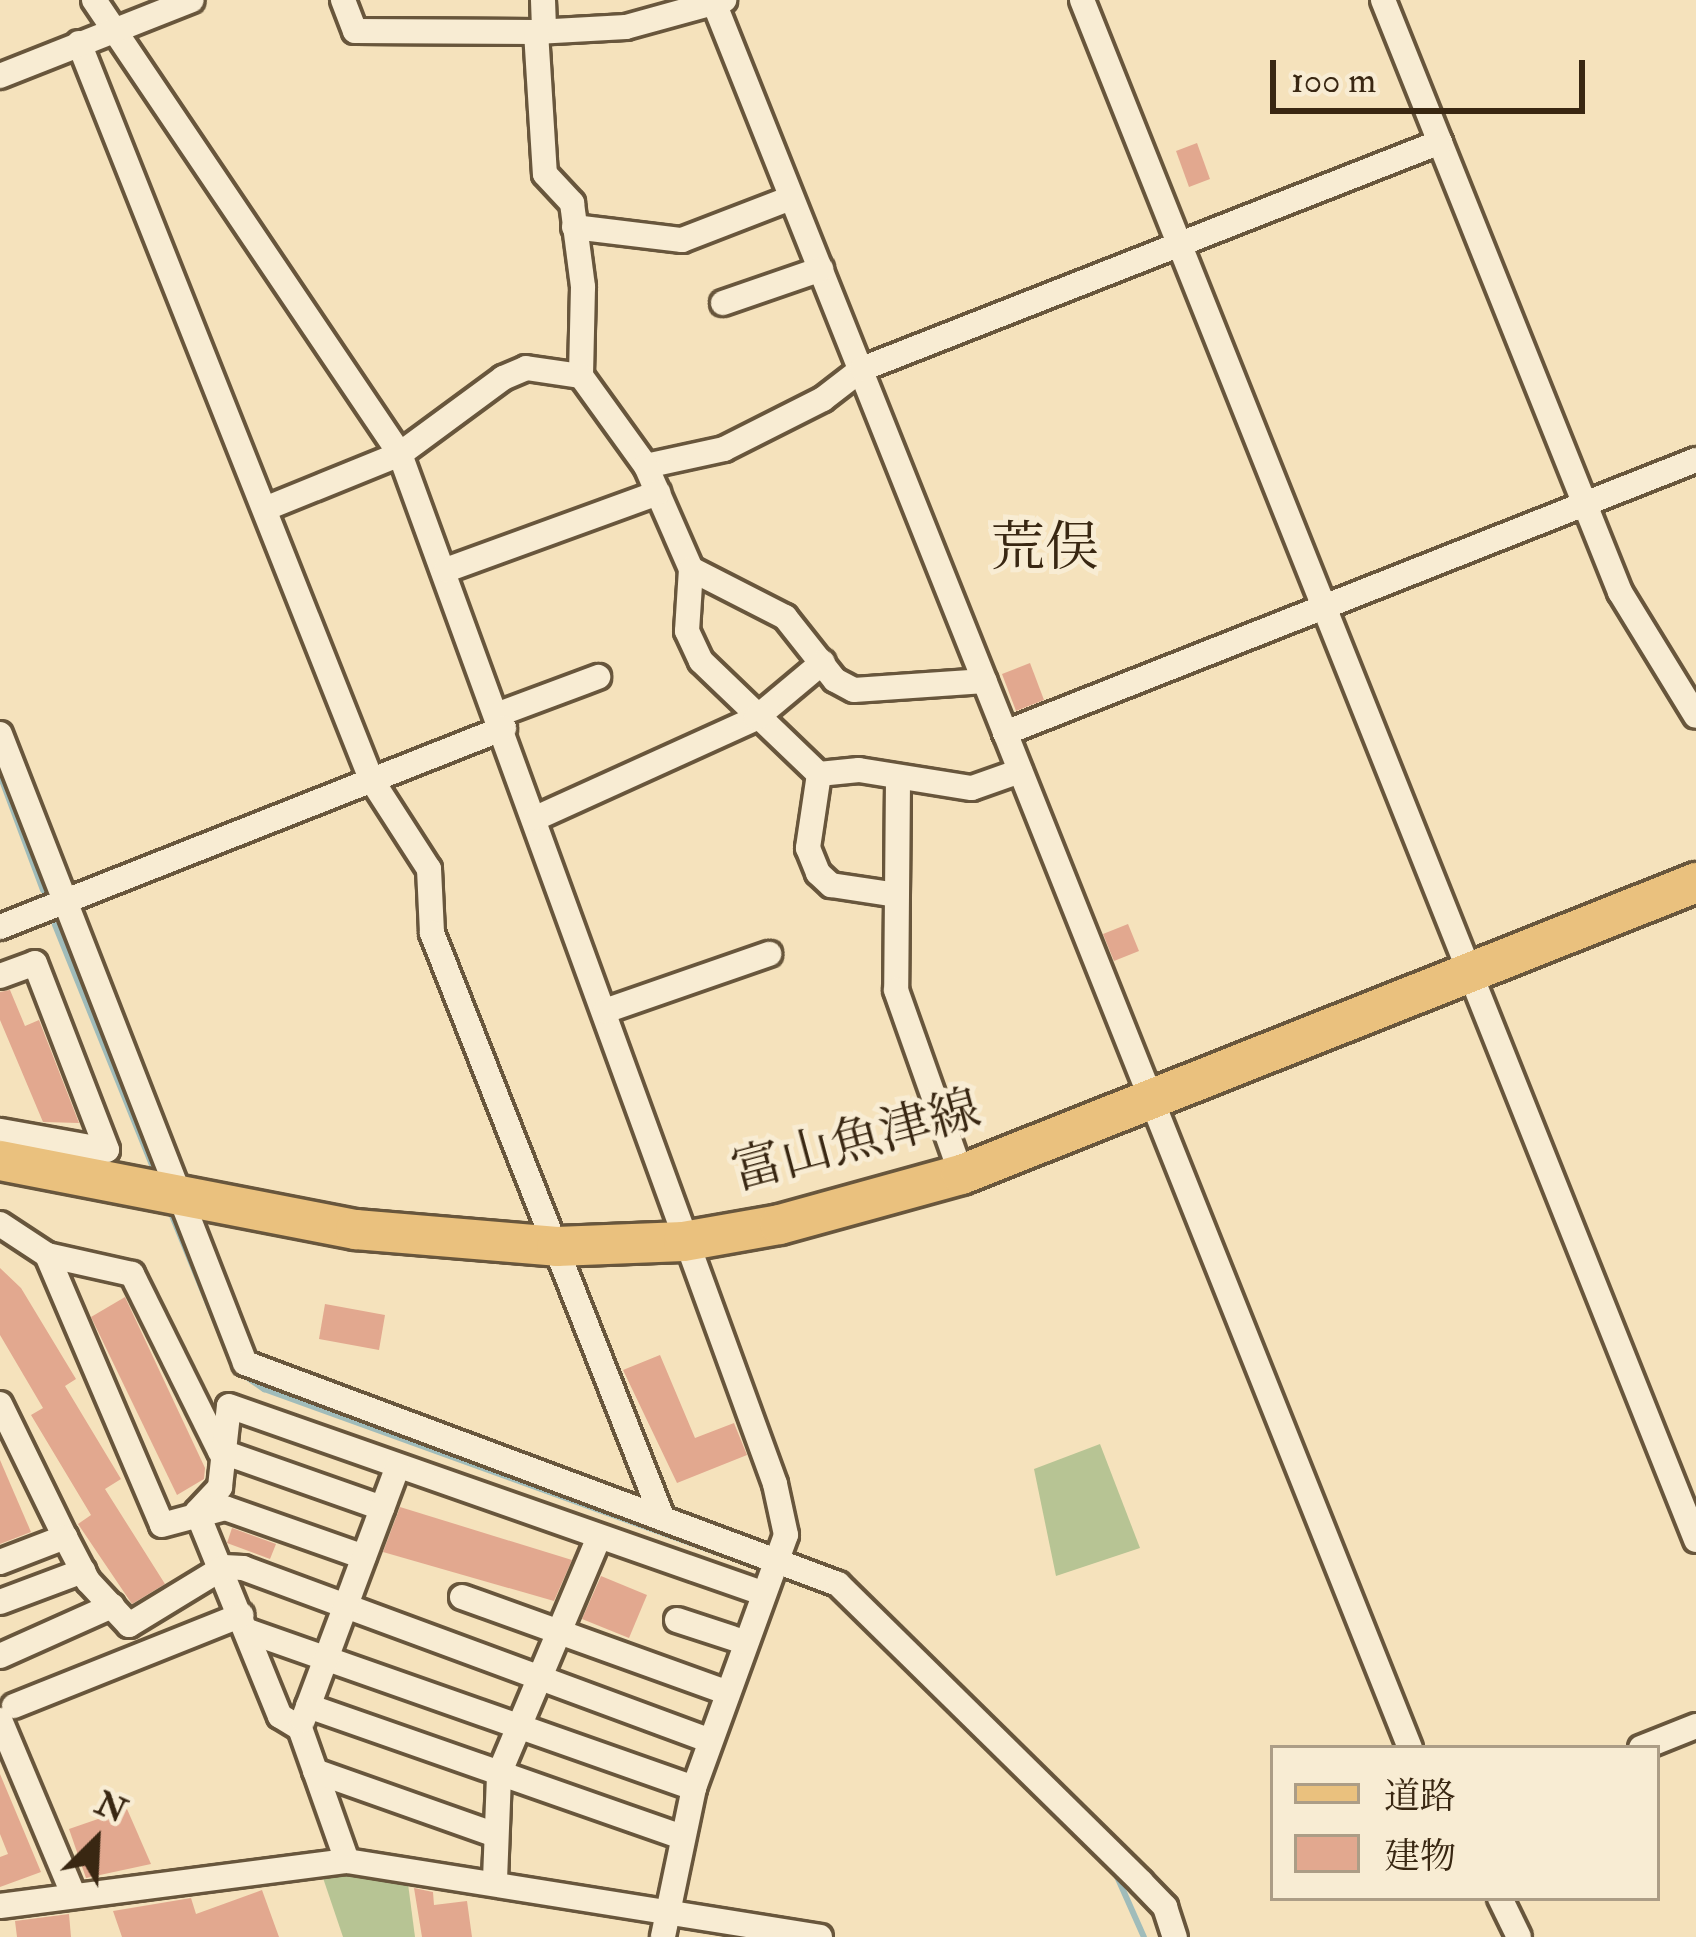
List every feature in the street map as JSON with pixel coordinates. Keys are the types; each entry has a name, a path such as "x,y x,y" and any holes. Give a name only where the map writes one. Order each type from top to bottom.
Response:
{"main road":[{"name":"富山魚津線","path":"0,1160 109,1167 184,1197 355,1229 556,1246 682,1240 779,1224 961,1174 1696,882"}],"street":[{"path":"94,0 400,454 502,721 682,1240 775,1484 786,1535 694,1788 664,1926"},
{"path":"0,76 193,0"},
{"path":"343,0 355,31 540,32 626,27 717,1 1005,734 1156,1097 1409,1745"},
{"path":"543,0 545,174 572,203 583,287 580,376 646,466 691,569 687,631 701,661 755,718 819,774 859,770 898,781 972,788 1020,771"},
{"path":"1082,0 1696,1540"},
{"path":"1383,0 1621,592 1696,716"},
{"path":"80,43 371,778 429,869 432,933 662,1517"},
{"path":"646,466 724,448 823,399 862,369 1440,142"},
{"path":"574,227 682,240 791,198"},
{"path":"723,304 821,269"},
{"path":"267,508 400,454 503,378 526,368 580,376"},
{"path":"1005,734 1696,460"},
{"path":"446,570 658,493"},
{"path":"691,569 784,617 854,690 985,681"},
{"path":"536,818 755,718 824,662"},
{"path":"0,927 371,778 598,677"},
{"path":"0,734 245,1363 779,1558 838,1584 1165,1907 1175,1937"},
{"path":"819,774 808,848 818,873 831,885 896,895"},
{"path":"898,781 896,895 902,1018 961,1174"},
{"path":"605,1011 769,954"},
{"path":"0,976 35,963 109,1167"},
{"path":"0,1130 109,1167"},
{"path":"0,1224 47,1256 132,1274 220,1451 382,1508"},
{"path":"47,1256 162,1525 225,1508 364,1557"},
{"path":"0,1405 83,1571 129,1624 224,1567 347,1604 710,1741"},
{"path":"197,1512 220,1486 220,1451 229,1406 598,1540 762,1593"},
{"path":"347,1861 315,1771 304,1717 398,1466"},
{"path":"197,1512 224,1567 280,1716 304,1717 499,1774 682,1837"},
{"path":"0,1562 65,1537"},
{"path":"495,1880 499,1774 598,1540"},
{"path":"0,1602 83,1571"},
{"path":"462,1597 726,1692"},
{"path":"0,1656 112,1606"},
{"path":"677,1620 744,1642"},
{"path":"73,1894 7,1713 245,1623 694,1788"},
{"path":"1648,1745 1696,1726"},
{"path":"315,1771 496,1835"},
{"path":"0,1906 347,1861 495,1880 664,1926 820,1937"},
{"path":"1501,1901 1519,1937"}],"green space":[{"path":"1100,1444 1140,1548 1056,1576 1034,1469"},
{"path":"322,1875 407,1876 415,1937 343,1937"}],"building":[{"path":"1197,143 1210,179 1189,187 1176,151"},
{"path":"1030,663 1044,700 1016,711 1002,674"},
{"path":"1128,924 1139,951 1114,961 1103,934"},
{"path":"10,990 25,1026 39,1020 79,1123 43,1122 0,1020 0,992"},
{"path":"0,1268 21,1288 76,1379 65,1386 121,1479 105,1489 165,1584 132,1604 78,1524 91,1515 31,1415 43,1408 0,1335"},
{"path":"125,1297 205,1468 204,1479 177,1495 91,1317"},
{"path":"325,1304 385,1315 379,1350 319,1339"},
{"path":"660,1355 695,1438 734,1423 747,1455 677,1483 623,1370"},
{"path":"0,1460 31,1532 0,1544"},
{"path":"400,1507 572,1560 554,1601 383,1552"},
{"path":"232,1528 276,1544 270,1559 227,1543"},
{"path":"601,1576 647,1595 629,1638 582,1619"},
{"path":"0,1774 41,1872 0,1887 0,1857 8,1854 0,1834"},
{"path":"127,1809 151,1864 86,1878 69,1829"},
{"path":"414,1888 433,1892 434,1905 467,1901 472,1937 422,1937"},
{"path":"262,1890 279,1937 122,1937 113,1911 191,1898 196,1914"},
{"path":"69,1914 71,1937 17,1937 15,1921"}],"waterway":[{"path":"0,775 43,890"},
{"path":"55,925 153,1168"},
{"path":"171,1213 224,1343"},
{"path":"238,1371 264,1389 754,1566"},
{"path":"827,1591 1097,1854"},
{"path":"1115,1872 1144,1937"}],"district":[{"name":"荒俣","path":"1045,548"}]}
